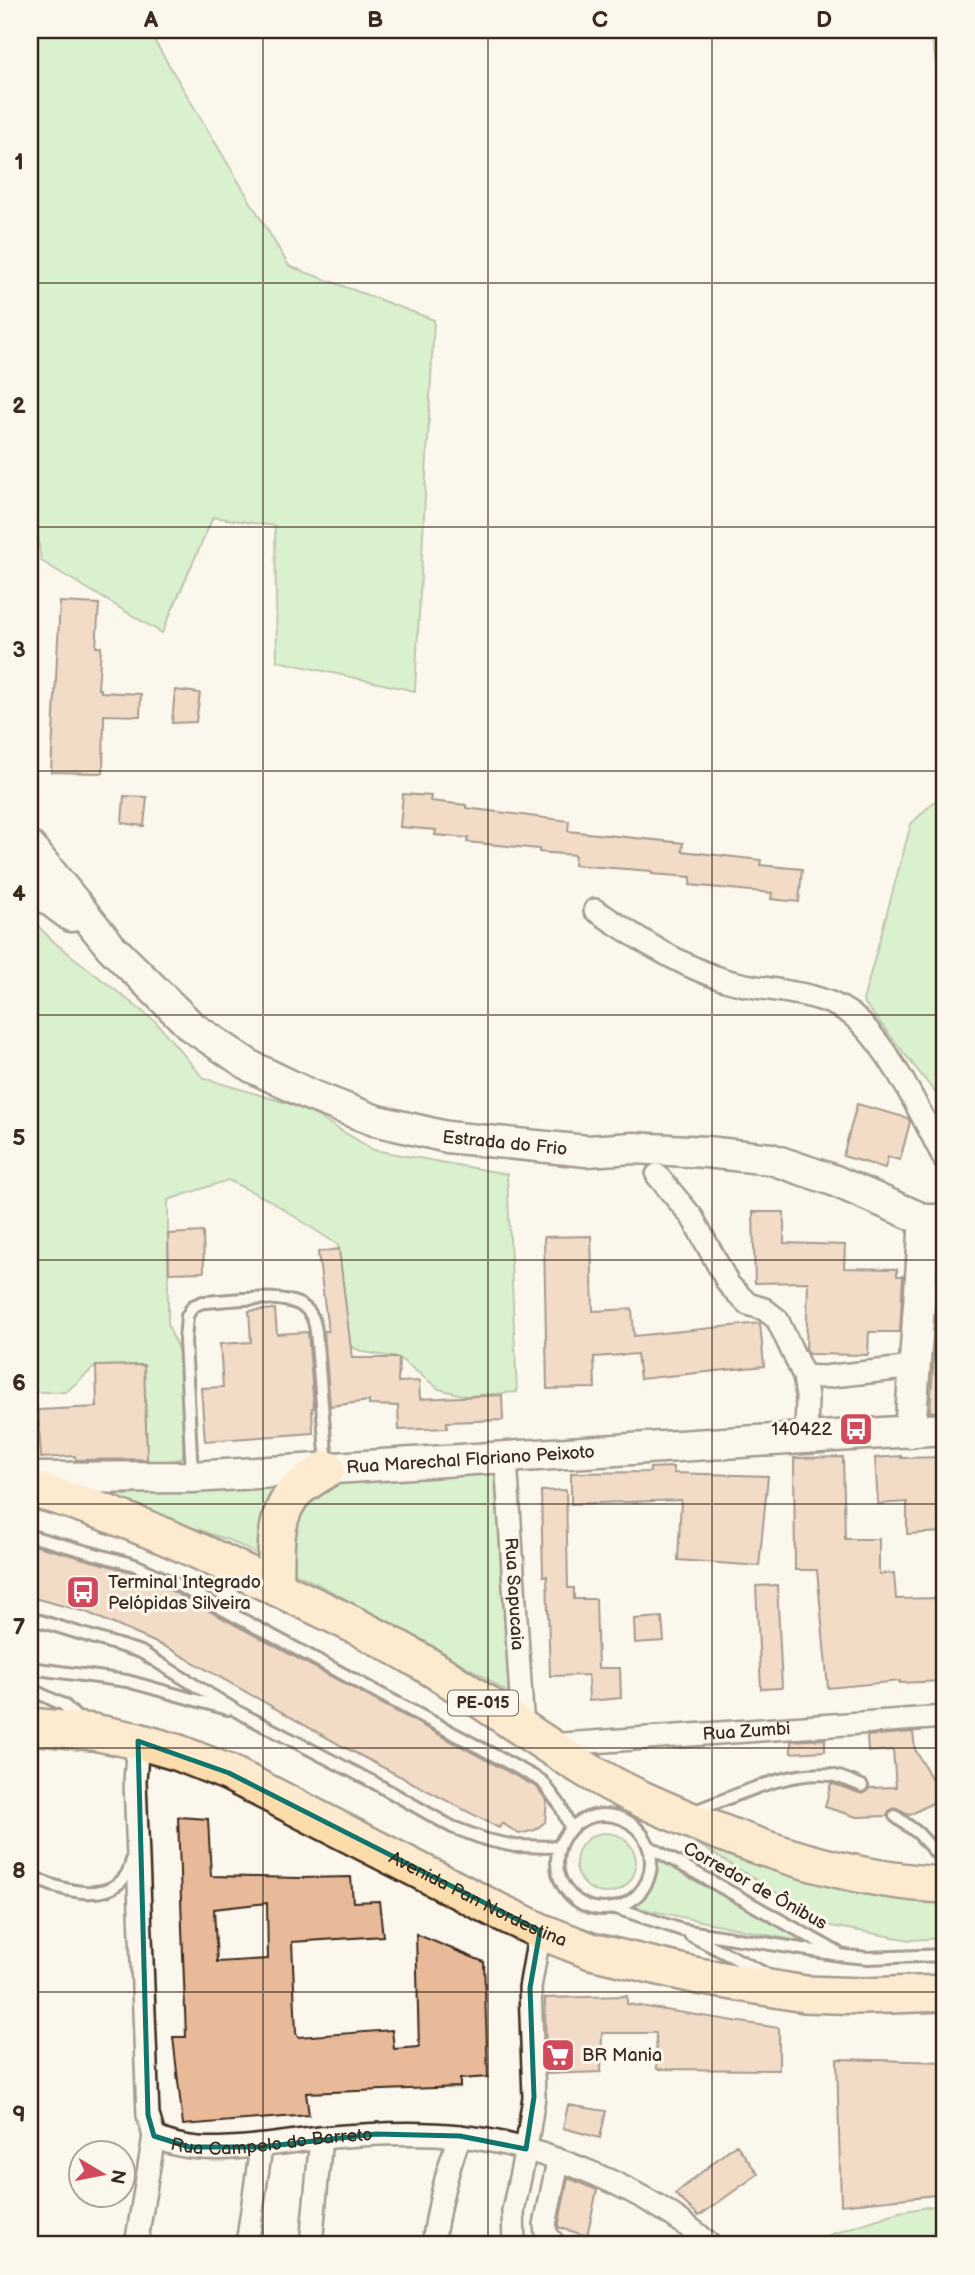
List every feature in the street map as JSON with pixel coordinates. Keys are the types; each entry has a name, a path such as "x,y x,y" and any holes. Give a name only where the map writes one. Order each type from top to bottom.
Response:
{"highway":[{"path":"276,1587 278,1527 286,1506 297,1489 327,1469"},
{"name":"PE-015","path":"30,1489 65,1498 212,1556 417,1658 535,1738 634,1797 764,1850 814,1865 914,1883 945,1885"},
{"name":"Avenida Pan Nordestina","path":"30,1726 93,1732 138,1741 179,1753 229,1773 540,1931 591,1951 698,1976 805,1994 863,1996 945,1993"}],"main road":[{"name":"Estrada do Frio","path":"30,847 111,947 192,1027 252,1068 310,1095 374,1120 447,1137 587,1151 634,1148 771,1159 935,1220"},
{"name":"Estrada do Frio","path":"30,885 111,947"},
{"path":"910,1432 915,1367 935,1220"},
{"name":"Rua Marechal Floriano Peixoto","path":"30,1478 193,1477 806,1440 945,1429"}],"street":[{"path":"594,910 655,949 718,978 800,994 836,1005 857,1020 896,1068 945,1160"},
{"path":"657,1175 692,1217 729,1285 748,1304 764,1309 777,1319 804,1376 807,1398 806,1440"},
{"path":"804,1376 823,1377 915,1367"},
{"name":"Rua Sapucaia","path":"506,1458 535,1738"},
{"name":"Rua Zumbi","path":"535,1738 945,1717"},
{"name":"Rua Campelo do Barreto","path":"138,1741 135,1780 137,1849 148,2115 154,2136 167,2144 189,2147 261,2147 321,2138 376,2134 460,2136 526,2149 628,2189 668,2213 710,2245"},
{"path":"514,2245 513,2211 534,2097 530,1988 540,1931"},
{"path":"136,2245 154,2136"},
{"path":"433,2245 438,2208 450,2160 460,2136"},
{"path":"311,2245 321,2138"},
{"path":"247,2245 261,2147"},
{"path":"555,2245 546,2234 545,2225 558,2161"}],"lane":[{"path":"193,1477 184,1341 187,1316 193,1306 204,1302 282,1298 298,1303 311,1313 316,1331 327,1469"},
{"path":"30,1536 135,1565 222,1607 542,1782 560,1805 570,1828 558,1847 515,1846 487,1840 452,1827 373,1782 240,1713 141,1652 30,1618"},
{"path":"30,1668 127,1681 240,1713"},
{"path":"30,1689 64,1705 93,1732"},
{"path":"681,1816 797,1775 840,1777 862,1787"},
{"name":"Corredor de Ônibus","path":"570,1828 583,1818 598,1814 614,1815 629,1821 641,1832 648,1846 846,1956"},
{"path":"895,1816 918,1833 945,1863"},
{"path":"616,1908 641,1891 651,1862 648,1846"},
{"name":"Corredor de Ônibus","path":"558,1847 558,1868 562,1886 572,1898 593,1908 616,1908 682,1930 805,1994"},
{"path":"30,1875 63,1888 94,1892 110,1888 125,1878 137,1849"},
{"name":"Corredor de Ônibus","path":"682,1930 846,1956 868,1958 945,1955"}],"highlighted area":[{"path":"138,1741 229,1773 540,1931 530,1988 534,2097 526,2149 460,2136 376,2134 261,2147 189,2147 154,2136 148,2115"}],"green space":[{"path":"30,30 148,30 289,266 434,320 415,691 277,661 275,526 213,517 162,633 41,561 30,477"},
{"path":"930,30 945,30 945,112"},
{"path":"945,791 945,1105 863,1001 911,824"},
{"path":"30,918 54,942 156,1022 203,1078 303,1108 374,1150 507,1174 517,1392 466,1396 439,1389 399,1358 363,1352 350,1346 338,1245 271,1201 228,1180 168,1200 168,1325 180,1354 183,1458 155,1465 147,1459 144,1365 96,1366 66,1392 30,1392"},
{"path":"499,1473 514,1697 485,1677 327,1589 231,1541 104,1497 297,1479"},
{"path":"678,1832 945,1893 945,1938 910,1940 831,1926"},
{"path":"600,1833 612,1833 631,1846 636,1863 634,1875 623,1888 612,1893 600,1893 581,1880 576,1869 576,1857 589,1838"},
{"path":"657,1855 807,1943 633,1907 652,1884"},
{"path":"945,2204 945,2245 799,2245 899,2212"}],"building":[{"path":"60,602 99,604 96,647 101,647 98,689 101,689 101,692 141,694 140,716 104,715 103,773 51,772"},
{"path":"175,690 200,693 196,722 172,723"},
{"path":"403,794 431,796 430,801 466,805 466,808 569,821 568,831 683,843 682,851 761,860 760,865 802,869 799,902 771,899 772,893 690,885 691,877 574,865 575,855 467,842 468,838 435,835 436,830 400,827"},
{"path":"124,796 147,797 144,826 122,823"},
{"path":"857,1104 908,1118 910,1122 900,1160 888,1157 885,1168 843,1156"},
{"path":"753,1212 784,1212 784,1243 845,1245 844,1268 897,1269 897,1276 903,1276 900,1332 869,1332 868,1355 808,1354 808,1282 755,1283"},
{"path":"203,1232 204,1272 169,1273 168,1234"},
{"path":"591,1236 593,1311 632,1309 634,1336 760,1323 764,1366 640,1379 637,1354 594,1357 595,1388 547,1389 544,1237"},
{"path":"339,1249 352,1358 399,1358 398,1382 419,1381 420,1399 502,1395 503,1420 447,1422 447,1428 399,1430 398,1406 369,1405 369,1401 330,1406 324,1331 328,1331 318,1252"},
{"path":"939,1277 945,1277 945,1411 930,1412"},
{"path":"275,1309 277,1334 308,1332 314,1408 313,1433 205,1441 201,1388 223,1387 220,1344 251,1342 249,1311"},
{"path":"144,1365 147,1459 76,1460 75,1456 41,1458 38,1410 97,1407 96,1366"},
{"path":"843,1457 845,1539 879,1539 879,1574 894,1573 896,1599 939,1598 942,1681 900,1681 828,1688 817,1570 795,1570 794,1458"},
{"path":"945,1457 945,1532 907,1534 907,1502 878,1504 875,1458"},
{"path":"673,1467 674,1473 768,1476 759,1566 678,1560 681,1500 571,1504 571,1473 650,1472 650,1468"},
{"path":"566,1490 568,1588 574,1588 574,1599 596,1599 598,1668 620,1668 621,1698 589,1701 588,1675 550,1676 547,1576 543,1576 541,1491"},
{"path":"30,1544 132,1572 174,1592 537,1787 547,1801 545,1822 535,1830 519,1834 502,1823 499,1828 342,1746 168,1648 86,1612 30,1597"},
{"path":"777,1585 782,1688 761,1689 756,1586"},
{"path":"662,1617 664,1641 635,1643 634,1619"},
{"path":"913,1732 915,1749 942,1798 910,1815 895,1808 889,1811 887,1816 857,1817 825,1807 831,1783 862,1794 870,1788 896,1787 893,1750 868,1752 867,1736"},
{"path":"825,1739 825,1751 791,1753 791,1741"},
{"path":"178,1817 208,1819 211,1876 351,1877 353,1902 379,1901 383,1936 292,1942 298,2037 392,2030 394,2049 419,2047 416,1934 484,1962 488,2077 460,2079 460,2087 306,2093 309,2115 183,2125 173,2037 186,2037","holes":["267,1903 268,1959 217,1962 214,1909"]},
{"path":"627,1996 627,2004 779,2028 779,2070 657,2069 656,2033 602,2033 601,2072 546,2074 545,1998"},
{"path":"837,2059 945,2062 945,2194 841,2205"},
{"path":"568,2105 606,2111 600,2138 563,2128"},
{"path":"736,2144 758,2174 699,2216 675,2194"},
{"path":"568,2178 597,2190 587,2236 558,2227"}],"place":[{"name":"140422","path":"856,1429"},
{"name":"Terminal Integrado Pelópidas Silveira","path":"83,1592"},
{"name":"BR Mania","path":"558,2055"}]}
